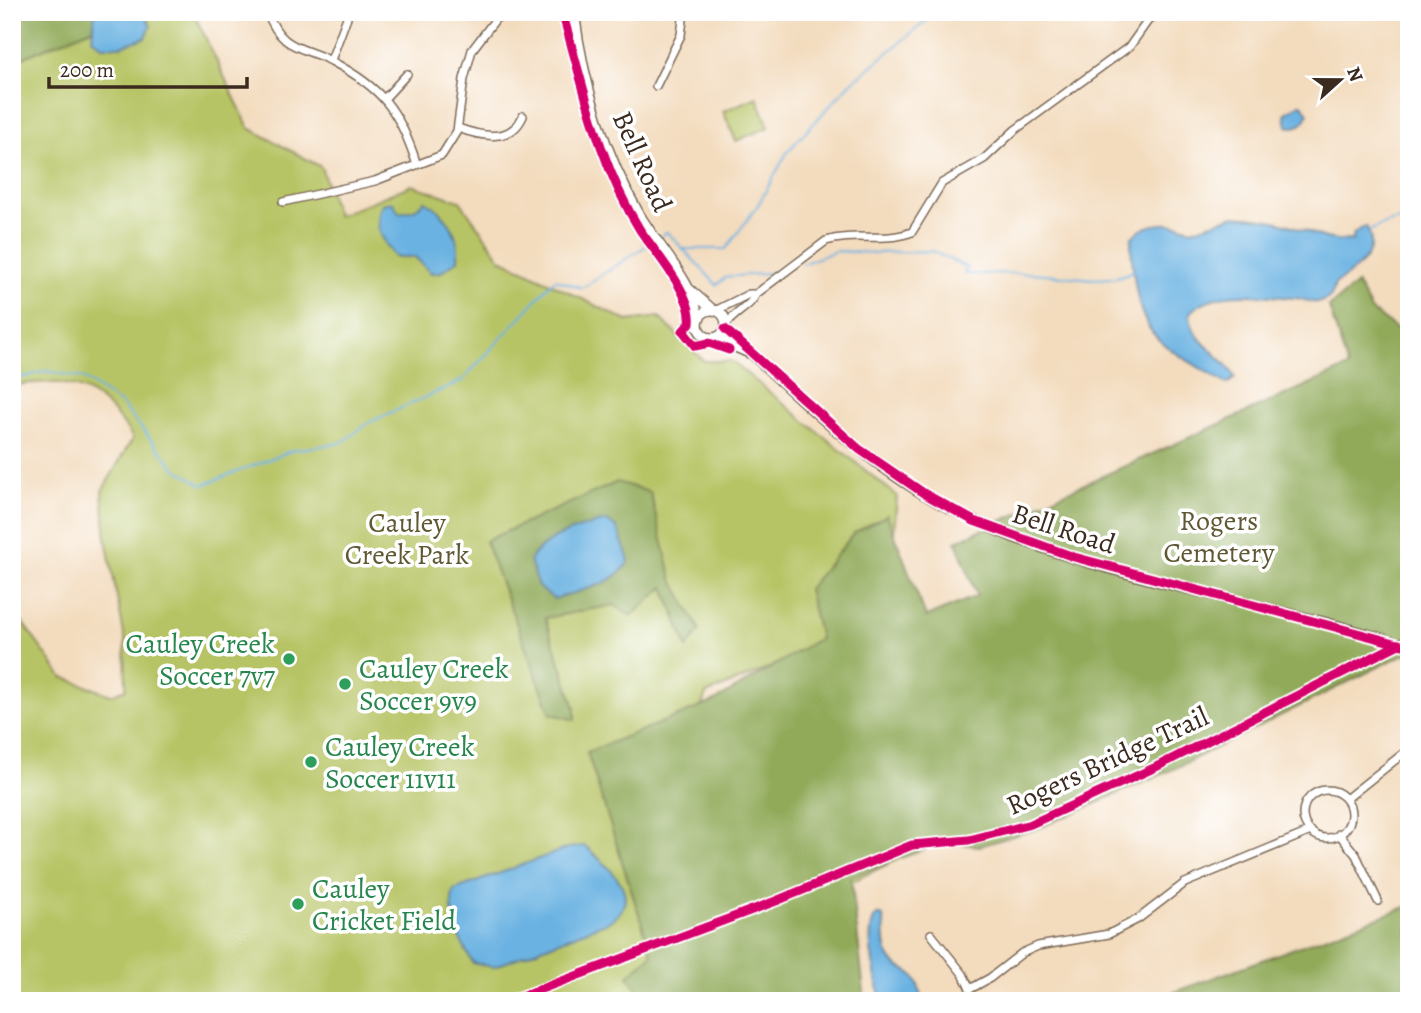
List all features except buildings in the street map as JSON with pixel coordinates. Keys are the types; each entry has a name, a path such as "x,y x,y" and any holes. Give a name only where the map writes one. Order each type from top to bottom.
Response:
{"street":[{"path":"267,12 274,29 296,49 331,60 385,99 403,124 416,162"},
{"path":"331,60 349,12"},
{"path":"283,202 375,181 416,162 442,155 458,128 464,79 472,50 501,12"},
{"name":"Bell Road","path":"574,12 578,44 598,120 638,213 688,288 698,310 702,334 754,355"},
{"path":"656,86 681,35 684,12"},
{"path":"715,338 732,316 754,300 756,294 826,241 837,237 888,237 912,232 942,183 984,159 1014,130 1130,46 1154,12"},
{"path":"385,99 407,74"},
{"path":"458,128 479,135 500,135 512,131 523,116"},
{"name":"Bell Road","path":"688,288 724,316 726,327 754,355 881,466 925,495 974,521 1074,557 1409,647"},
{"path":"698,320 704,312 715,310 749,294 756,294"},
{"path":"1399,644 1409,637"},
{"path":"1346,799 1409,749"},
{"path":"1329,790 1346,799 1351,820 1339,834 1324,837 1311,831 1304,815 1304,807 1312,795 1329,790"},
{"path":"931,934 963,974 970,989 990,978 1022,953 1056,942 1109,934 1138,919 1185,883 1311,831"},
{"path":"1339,834 1356,855 1378,901"}],"green space":[{"path":"12,12 133,12 12,62"},
{"name":"Cauley Creek Park","path":"77,12 193,12 249,128 321,167 337,216 412,185 460,201 501,259 627,321 659,317 704,361 731,361 897,496 887,619 706,694 689,741 1404,654 1171,770 1062,818 980,846 935,841 841,887 857,1001 12,1001 12,608 62,677 111,695 126,689 125,639 106,539 102,491 133,438 109,407 83,389 51,382 12,386 12,36"},
{"path":"757,97 769,127 736,141 723,111"},
{"name":"Rogers Cemetery","path":"1357,284 1371,310 1409,338 1409,656 1404,654 1171,770 1039,828 980,846 946,841 851,877 865,1001 645,1001 628,976 652,955 587,752 713,702 820,638 808,589 855,532 887,515 926,617 977,596 956,541 1348,367 1329,307"},
{"path":"617,482 650,492 672,579 700,630 687,648 664,587 631,616 614,605 545,618 575,708 575,720 551,714 485,541"},
{"path":"1409,906 1409,1001 1150,1001"}],"water":[{"path":"95,12 143,12 151,26 145,38 121,46 102,46 92,38"},
{"path":"1302,104 1308,114 1307,118 1297,126 1287,126 1285,114"},
{"path":"425,201 446,218 457,242 458,260 441,272 431,273 415,257 395,257 382,238 378,225 382,204 393,202 399,213 414,210"},
{"path":"1234,216 1275,221 1344,241 1353,240 1354,233 1366,226 1371,245 1364,260 1335,284 1333,292 1326,300 1313,302 1255,295 1225,296 1211,299 1190,313 1195,332 1235,378 1227,384 1181,357 1154,334 1145,320 1139,302 1131,247 1132,237 1145,228 1168,224 1191,230"},
{"path":"607,521 618,529 629,561 623,569 606,582 554,599 538,587 530,560 537,552 564,534"},
{"path":"585,846 619,881 625,901 620,911 610,921 494,967 473,963 453,919 454,890 568,848"},
{"path":"877,915 882,915 888,954 893,962 916,979 922,1001 881,1001 871,943 871,931"}],"waterway":[{"path":"684,249 726,249 758,205 788,151 851,83 937,12"},
{"path":"1369,231 1409,218"},
{"path":"660,237 667,232 717,285 726,277 780,272"},
{"path":"12,380 47,371 83,378 121,404 176,469 203,485 293,450 341,443 370,422 462,381 555,279 582,288 652,242"},
{"path":"802,264 836,251 932,251 967,268 964,274 1038,273 1094,279 1121,276 1133,271"}],"cycle path":[{"path":"562,12 594,124 613,178 640,230 686,300 690,323 683,331 695,346 709,343 729,350"},
{"path":"725,329 859,449 925,494 974,521 1074,557 1402,645"},
{"name":"Rogers Bridge Trail","path":"509,1001 776,901 912,845 969,840 1031,824 1156,767 1399,644"}],"place":[{"name":"Cauley Creek Soccer 7v7","path":"289,659"},
{"name":"Cauley Creek Soccer 9v9","path":"345,684"},
{"name":"Cauley Creek Soccer 11v11","path":"311,762"},
{"name":"Cauley Cricket Field","path":"298,904"}]}
